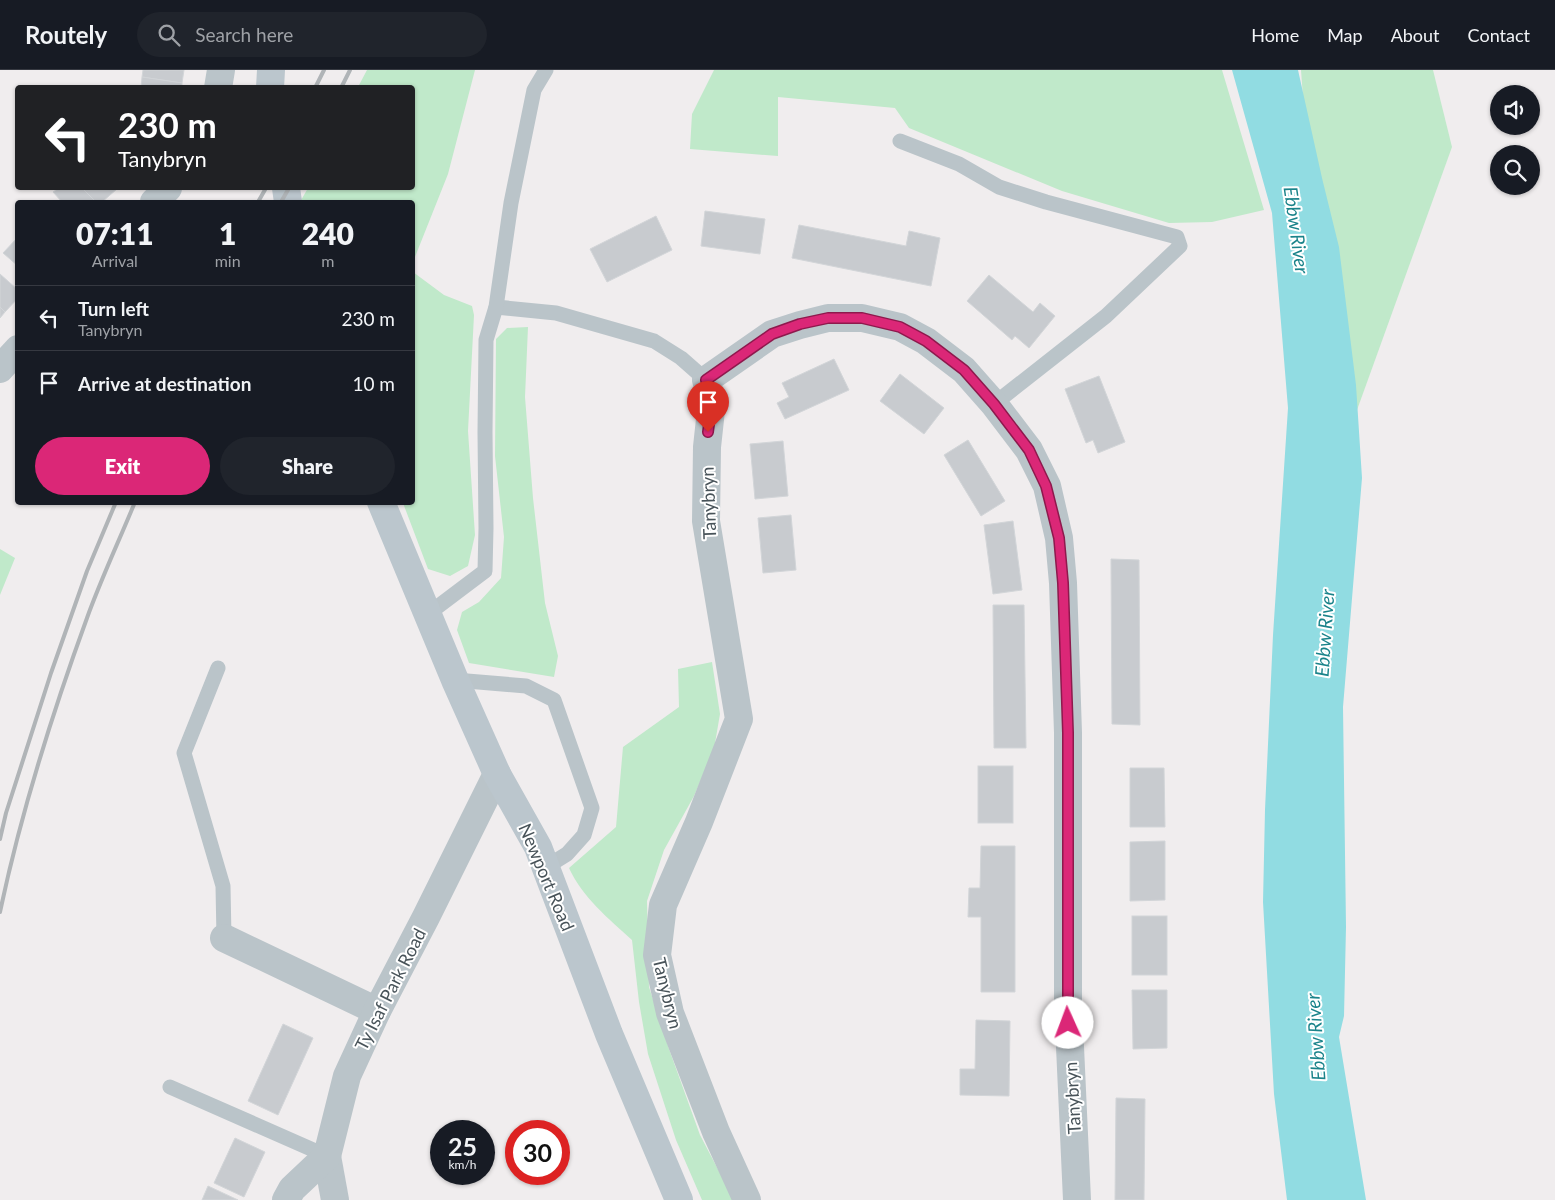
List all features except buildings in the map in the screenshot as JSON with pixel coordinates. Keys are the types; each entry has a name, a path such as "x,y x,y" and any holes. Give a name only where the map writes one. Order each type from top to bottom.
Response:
{"main road":[{"path":"270,85 271,70"},
{"name":"Newport Road","path":"382,505 455,680 497,774 538,846 609,1034 679,1200"}],"street":[{"path":"218,85 220,70"},
{"path":"156,200 166,190"},
{"name":"Tanybryn","path":"747,1200 716,1132 670,1012 657,954 663,904 699,822 739,719 706,521 707,447 712,401 706,380 772,334 800,324 828,318 862,318 900,327 926,341 964,370 994,404 1029,450 1046,486 1059,538 1063,583 1068,733 1068,1003 1077,1200"},
{"path":"0,369 15,352"},
{"name":"Ty Isaf Park Road","path":"327,1156 347,1076 377,1011 426,918 497,774"},
{"path":"224,938 377,1011"},
{"path":"286,1200 292,1189 327,1156"},
{"path":"327,1156 336,1200"}],"lane":[{"path":"428,614 485,571 486,340 496,307 511,203 534,90 546,70"},
{"path":"900,141 959,164 999,187 1046,202 1176,237 1180,246 1106,316 994,404"},
{"path":"496,307 556,313 654,341 681,358 706,380"},
{"path":"218,668 184,753 223,886 224,938"},
{"path":"455,680 526,686 554,700 592,808 584,835 568,854 546,868"},
{"path":"170,1087 327,1156"}],"green space":[{"path":"367,70 475,70 448,174 415,257 415,200 301,200 307,190 415,190 415,85 359,85"},
{"path":"714,70 1222,70 1264,210 1212,222 1169,223 1062,191 909,128 895,108 778,97 778,156 690,149 692,114"},
{"path":"1301,70 1433,70 1452,147 1331,482"},
{"path":"415,273 444,295 472,306 474,315 468,431 475,535 468,566 450,576 428,569 404,505 415,505"},
{"path":"528,327 525,397 533,498 545,603 558,656 554,677 469,663 457,630 462,612 479,602 501,578 504,537 495,456 496,339 507,328"},
{"path":"0,549 15,558 0,595"},
{"path":"712,662 720,714 714,749 694,796 664,850 647,901 649,987 700,1135 734,1200 702,1200 676,1140 648,1054 639,1002 632,940 605,916 581,889 569,868 616,827 623,747 679,707 678,669"}],"water":[{"name":"Ebbw River","path":"1232,70 1298,70 1339,247 1356,385 1362,478 1343,707 1346,927 1344,1016 1339,1037 1366,1200 1287,1200 1274,1094 1263,902 1273,635 1288,408 1272,213"}],"railway":[{"path":"316,85 324,70"},
{"path":"342,85 350,70"},
{"path":"259,200 265,190"},
{"path":"282,200 288,190"},
{"path":"0,839 6,813 51,673 87,571 115,505"},
{"path":"0,912 38,764 62,690 92,603 134,505"}],"route":[{"path":"708,432 712,401 706,380 719,370 772,334 800,324 828,318 862,318 900,327 926,341 964,370 994,404 1029,450 1046,486 1059,538 1063,583 1068,733 1068,1023"}]}
